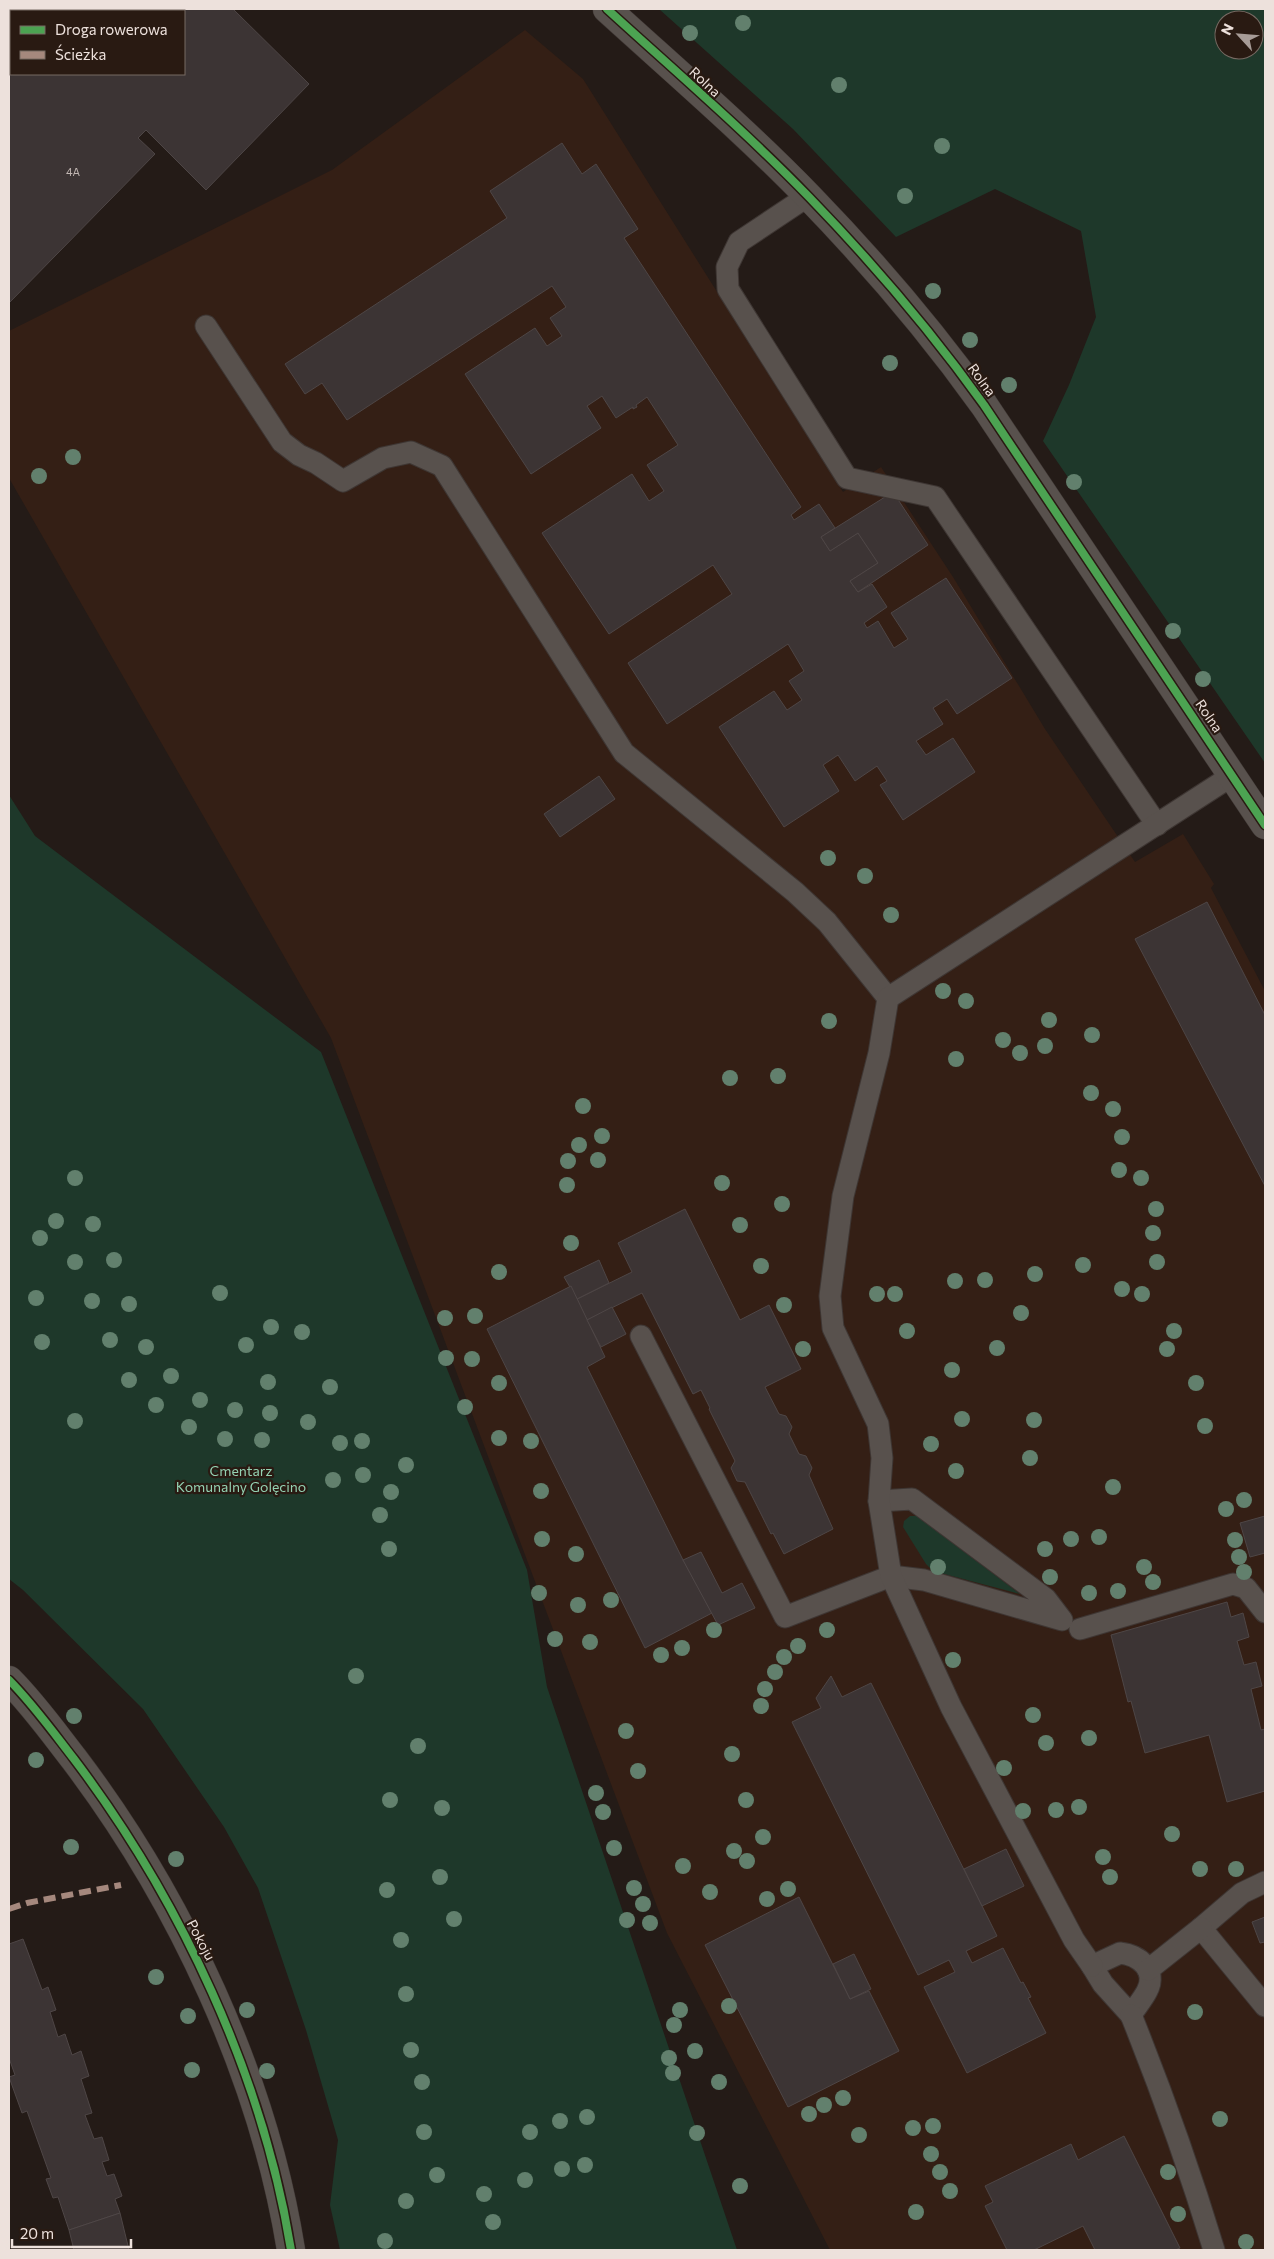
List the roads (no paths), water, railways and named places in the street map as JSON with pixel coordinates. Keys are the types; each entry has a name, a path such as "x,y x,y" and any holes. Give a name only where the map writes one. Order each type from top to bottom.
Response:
{"street":[{"name":"Rolna","path":"607,9 808,196 879,272 948,355 984,405 1265,825"},
{"name":"Pokoju","path":"9,1680 108,1804 146,1864 200,1963 244,2073 274,2167 291,2250"}],"lane":[{"path":"808,196 739,242 727,267 728,289 848,478 935,496 1157,824"},
{"path":"206,326 282,442 298,456 316,463 343,481 383,458 411,452 442,466 624,753 802,898 827,922 888,998"},
{"path":"1214,2250 1201,2206 1154,2072 1131,2015 1103,1984 1074,1940 951,1707 891,1576 879,1501 882,1458 878,1424 833,1328 830,1296 843,1196 878,1053 888,998 1233,775"},
{"path":"641,1336 784,1617 891,1576 924,1580 1062,1620 1046,1599 912,1499 879,1501"},
{"path":"1080,1629 1233,1584 1246,1588 1265,1612"},
{"path":"1148,1970 1242,1893 1265,1882"},
{"path":"1201,1928 1265,2006"},
{"path":"1092,1966 1120,1952 1132,1954 1141,1960 1148,1970 1150,1980 1148,1991 1131,2015"}],"park label":[{"name":"Cmentarz Komunalny Golęcino","path":"241,1479"}]}
